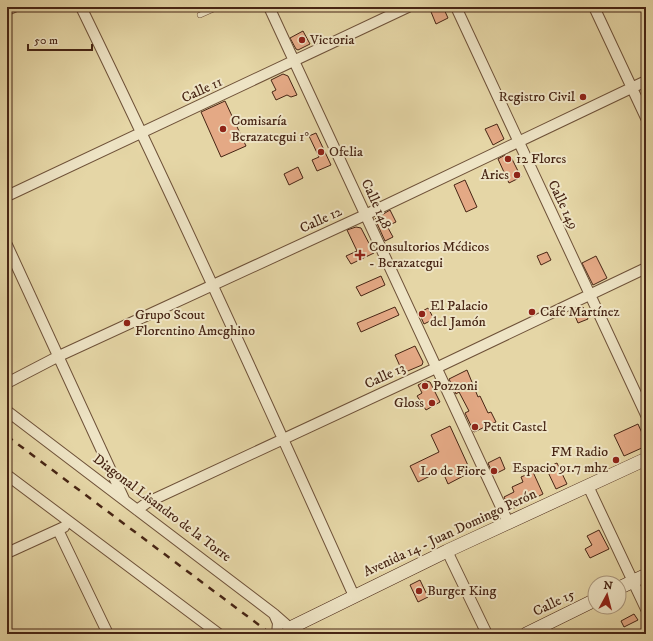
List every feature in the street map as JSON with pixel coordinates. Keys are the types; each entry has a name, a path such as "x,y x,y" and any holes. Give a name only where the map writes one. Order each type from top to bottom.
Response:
{"main road":[{"name":"Avenida 14 - Juan Domingo Perón","path":"292,631 354,596 508,522 646,459"},
{"path":"627,585 646,575"},
{"name":"Calle 15","path":"526,634 587,604"}],"street":[{"path":"7,10 14,7"},
{"path":"81,7 142,133 284,439 354,596"},
{"name":"Calle 148","path":"268,7 508,522"},
{"name":"Calle 11","path":"7,196 408,7"},
{"name":"Calle 149","path":"456,7 646,415"},
{"path":"594,7 646,118"},
{"name":"Calle 12","path":"7,383 59,356 365,215 646,81"},
{"path":"7,245 124,500"},
{"name":"Calle 13","path":"137,510 148,502 646,268"},
{"name":"Diagonal Lisandro de la Torre","path":"7,411 274,614 292,631"},
{"path":"7,418 51,452 124,500"},
{"path":"7,475 73,523 218,634"},
{"path":"588,486 646,609"},
{"path":"7,553 73,523"},
{"path":"58,530 108,634"},
{"path":"447,551 487,634"},
{"path":"274,614 278,623 277,634"}],"lane":[{"path":"200,15 218,7"}],"building":[{"path":"429,7 443,7 448,18 436,24"},
{"name":"Victoria","path":"303,31 310,44 298,50 290,38"},
{"path":"283,74 288,76 297,95 291,97 287,95 276,100 272,92 276,90 271,80"},
{"name":"Comisaría Berazategui 1°","path":"225,101 246,146 221,157 201,112"},
{"path":"497,124 504,139 493,145 485,129"},
{"path":"316,133 331,165 317,171 312,160 319,157 309,136"},
{"path":"505,155 511,157 521,177 509,183 498,159"},
{"path":"298,167 303,178 289,185 284,174"},
{"path":"465,180 477,207 466,212 454,185"},
{"path":"390,210 396,222 387,226 393,237 385,241 375,219"},
{"path":"356,227 361,228 374,253 351,264 346,256 357,251 347,230"},
{"path":"547,252 551,260 541,265 537,256"},
{"path":"596,256 607,278 593,285 582,263"},
{"path":"381,276 385,285 361,296 356,287"},
{"path":"395,307 399,315 361,332 357,323"},
{"path":"583,307 588,319 578,323 575,316 579,314 577,310"},
{"path":"428,308 434,319 424,324 419,313"},
{"path":"415,346 423,362 422,365 403,373 395,355"},
{"path":"467,370 478,397 480,396 488,413 491,412 496,422 474,432 465,413 469,411 459,392 456,394 449,379"},
{"path":"426,381 430,382 440,402 426,410 417,396 422,393 418,385"},
{"path":"638,424 646,442 644,447 624,456 614,435"},
{"path":"450,426 471,472 448,484 442,470 418,482 410,466 439,452 431,435"},
{"path":"500,457 505,469 493,475 488,463"},
{"path":"557,463 567,484 556,489 546,468"},
{"path":"533,472 543,494 510,510 504,497 514,492 512,487 523,482 521,477"},
{"path":"599,530 609,549 590,558 585,549 592,545 587,536"},
{"name":"Burger King","path":"420,580 428,597 418,602 410,585"},
{"path":"634,614 638,620 624,627 621,621"}],"railway":[{"path":"7,436 271,634"}],"place":[{"name":"Victoria","path":"302,40"},
{"name":"Registro Civil","path":"583,97"},
{"name":"Comisaría Berazategui 1°","path":"223,129"},
{"name":"Ofelia","path":"321,152"},
{"name":"12 Flores","path":"508,159"},
{"name":"Aries","path":"517,175"},
{"name":"Consultorios Médicos - Berazategui","path":"360,255"},
{"name":"Café Martínez","path":"532,312"},
{"name":"El Palacio del Jamón","path":"422,314"},
{"name":"Grupo Scout Florentino Ameghino","path":"127,323"},
{"name":"Pozzoni","path":"425,386"},
{"name":"Gloss","path":"432,403"},
{"name":"Petit Castel","path":"475,427"},
{"name":"FM Radio Espacio 91.7 mhz","path":"616,460"},
{"name":"Lo de Fiore","path":"494,471"},
{"name":"Burger King","path":"419,591"}]}
